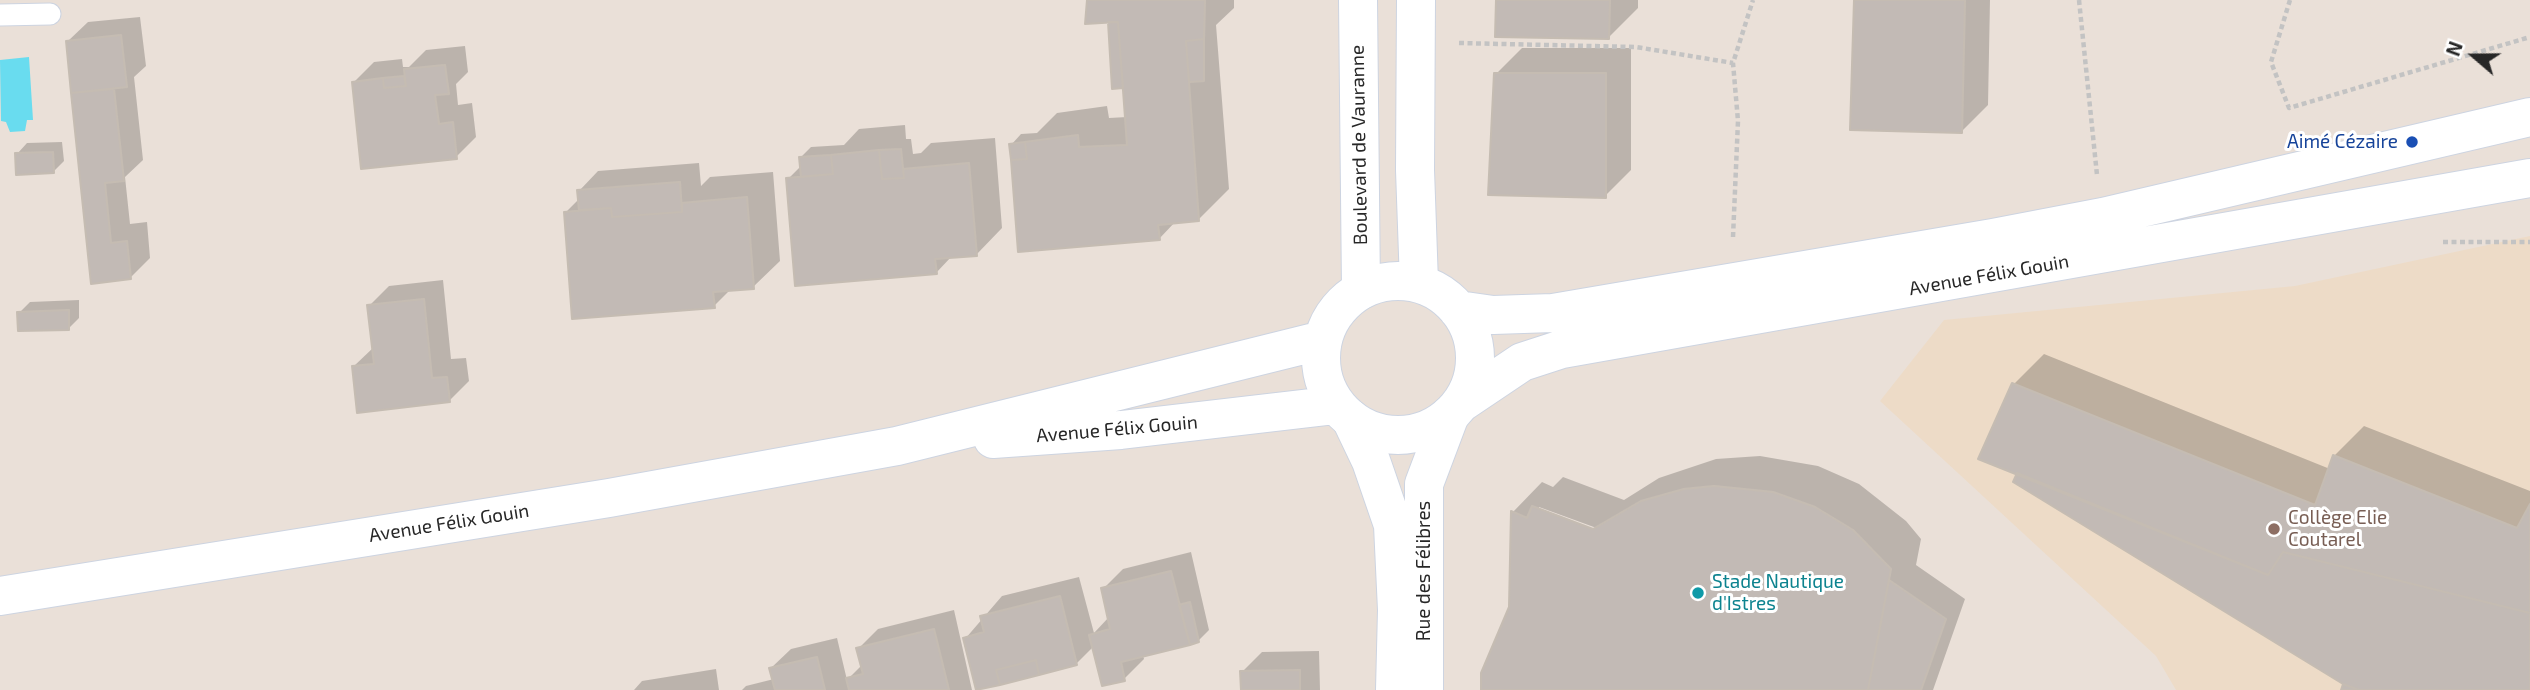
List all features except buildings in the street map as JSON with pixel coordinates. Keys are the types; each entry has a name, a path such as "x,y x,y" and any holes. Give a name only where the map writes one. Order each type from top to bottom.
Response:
{"main road":[{"name":"Boulevard de Vauranne","path":"1358,0 1361,290"},
{"path":"1416,0 1415,170 1419,283"},
{"name":"Avenue Félix Gouin","path":"1458,310 1493,315 1553,313 2103,217 2530,117"},
{"name":"Avenue Félix Gouin","path":"1455,409 1522,362 1562,349 2530,178"},
{"path":"1380,283 1419,283 1441,294 1458,310 1471,331 1475,356 1472,380 1455,409 1432,427 1391,435 1370,429 1344,412 1323,374 1323,340 1331,320 1344,303 1361,290 1380,283"},
{"name":"Avenue Félix Gouin","path":"0,596 610,498 897,446 1323,340"},
{"name":"Rue des Félibres","path":"1424,690 1424,484 1455,409"},
{"name":"Avenue Félix Gouin","path":"897,446 1344,412"},
{"name":"Rue des Félibres","path":"1344,412 1371,461 1393,525 1397,610 1395,690"}],"lane":[{"path":"0,15 50,14"}],"path":[{"path":"1737,279 1732,227 1738,121 1733,63 1753,0"},
{"path":"2079,0 2103,217"},
{"path":"2290,0 2271,62 2289,108 2530,37"},
{"path":"1416,45 1636,47 1733,63"}],"shaded area":[{"name":"Collège Elie Coutarel","path":"2530,236 2530,690 2176,690 2156,656 1880,401 1944,320 2295,286"}],"water":[{"path":"29,57 33,120 27,120 25,131 10,132 6,122 1,121 0,60"}],"place":[{"name":"Aimé Cézaire","path":"2412,142"},
{"name":"Collège Elie Coutarel","path":"2274,529"},
{"name":"Stade Nautique d'Istres","path":"1698,593"}]}
